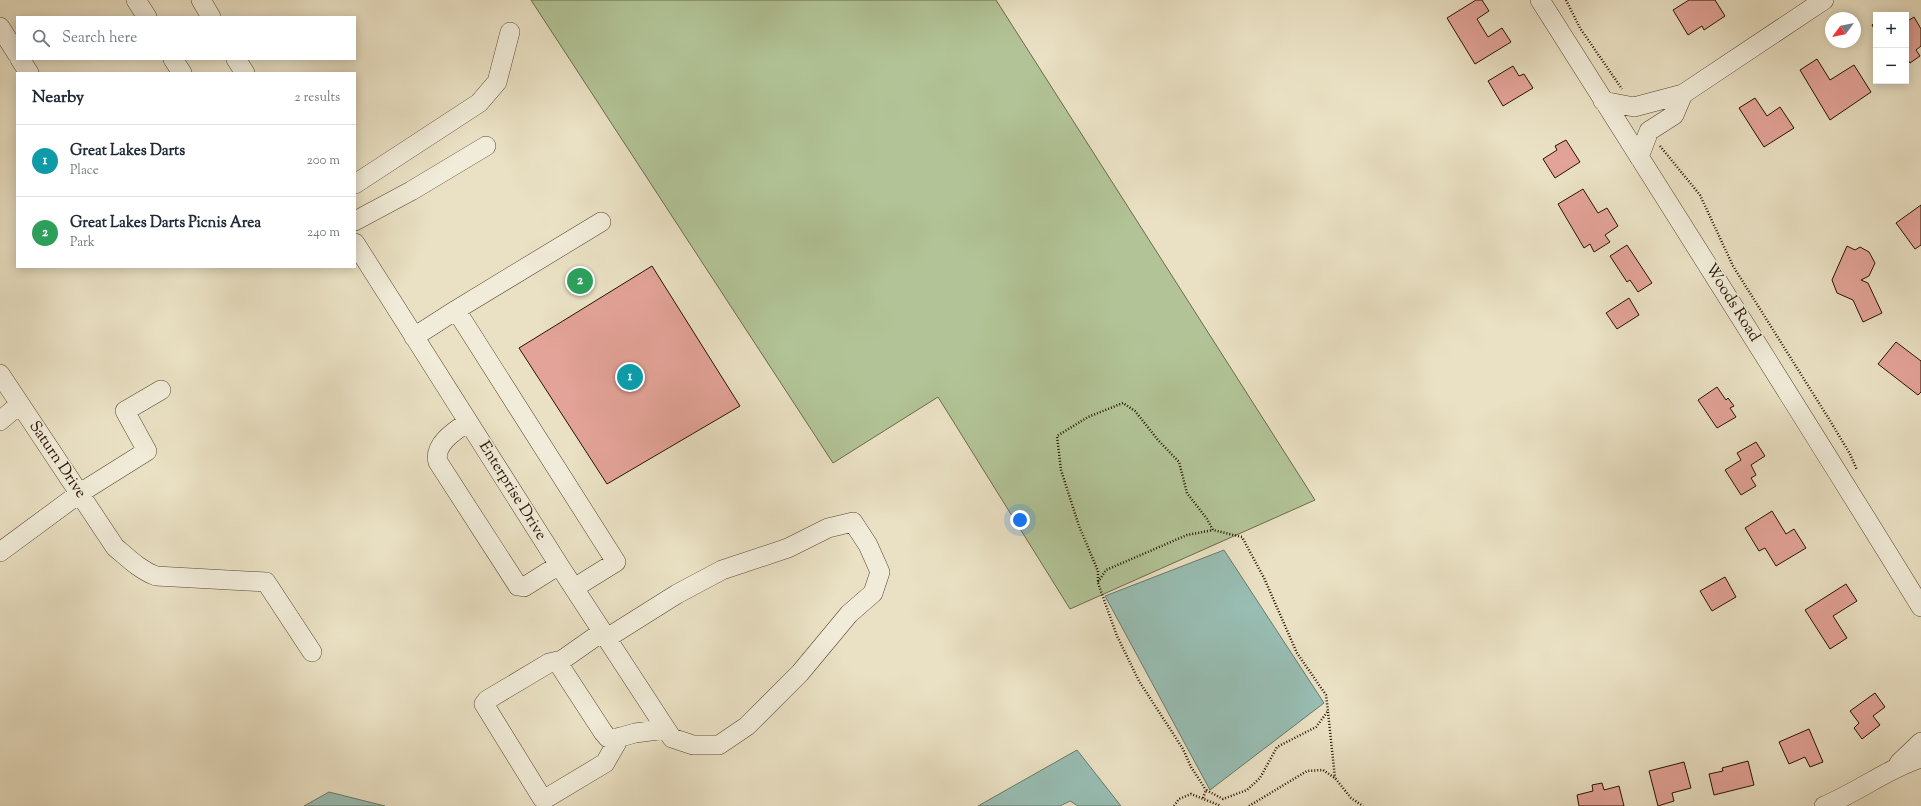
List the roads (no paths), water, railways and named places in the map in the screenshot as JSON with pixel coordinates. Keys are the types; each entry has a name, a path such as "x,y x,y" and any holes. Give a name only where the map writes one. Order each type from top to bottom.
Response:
{"street":[{"path":"136,0 146,16"},
{"path":"201,0 210,16"},
{"name":"Woods Road","path":"1540,0 1781,380 1921,607"},
{"path":"1604,101 1634,107 1683,94 1824,0"},
{"path":"0,27 16,52"},
{"path":"356,183 479,103 497,82 510,32"},
{"path":"21,60 28,72"},
{"path":"174,60 181,72"},
{"path":"237,60 244,72"},
{"path":"1639,156 1650,131 1674,115 1683,94"},
{"path":"356,220 412,191 486,146"},
{"path":"414,337 601,222"},
{"name":"Enterprise Drive","path":"356,245 559,566 669,733"},
{"path":"456,310 616,562 574,588"},
{"name":"Saturn Drive","path":"0,374 115,547 145,572 156,576 266,582 312,652"},
{"path":"0,552 80,493 147,450 125,411 160,390"},
{"path":"0,421 20,404"},
{"path":"468,422 446,437 437,457 438,462 518,586 524,587 559,566"},
{"path":"562,660 560,666 608,738 614,739 620,737 635,733 669,733 693,745 719,744 747,726 800,674 849,614 874,594 880,572 868,545 853,522 828,528 788,548 722,570 562,660 548,663 487,700 484,704 542,798 545,799 605,762 620,737"},
{"path":"1892,770 1921,742"},
{"path":"1824,806 1852,793 1892,770 1921,758"}],"water":[{"path":"1224,550 1324,703 1210,790 1105,596"},
{"path":"1077,750 1121,806 1078,806 1070,801 1060,806 978,806"},
{"path":"329,792 385,806 304,806"}],"place":[{"name":"Great Lakes Darts Picnis Area","path":"580,281"},
{"name":"Great Lakes Darts","path":"630,377"}]}
